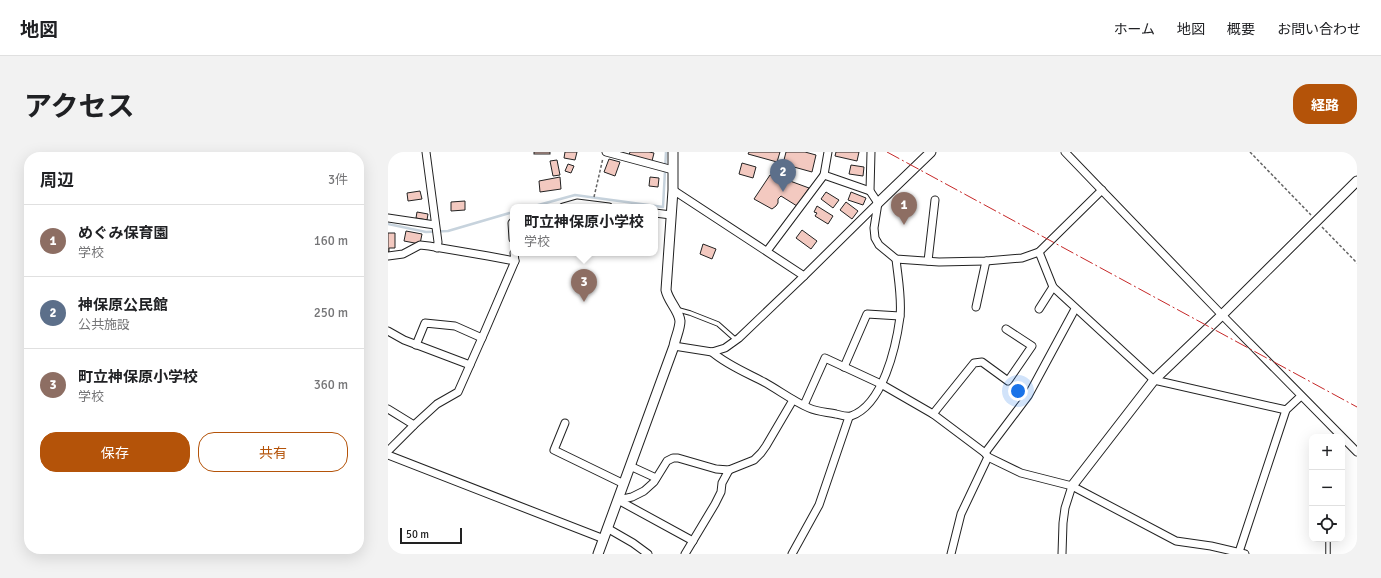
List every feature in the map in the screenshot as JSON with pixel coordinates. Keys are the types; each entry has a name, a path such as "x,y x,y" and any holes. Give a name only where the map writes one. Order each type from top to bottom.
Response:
{"street":[{"path":"426,152 438,248"},
{"path":"605,152 673,170"},
{"path":"598,554 674,346 680,321 676,310 667,297 666,290 673,190 673,152"},
{"path":"767,251 824,175 827,152"},
{"path":"871,152 870,191 878,203 874,228 875,238 879,245 896,259 928,261 986,261 1022,258 1039,252 1102,190"},
{"path":"674,346 712,352 725,348 736,340 931,152"},
{"path":"1065,152 1336,434"},
{"path":"824,175 870,191"},
{"path":"1062,554 1065,508 1072,486 1154,380 1357,181"},
{"path":"673,190 804,276"},
{"path":"928,261 935,200"},
{"path":"574,204 585,204"},
{"path":"658,213 671,215"},
{"path":"388,218 435,225"},
{"path":"388,256 403,254 420,246 488,256 515,262"},
{"path":"1039,252 1052,287 1154,380 1286,410"},
{"path":"388,451 437,404 458,392 515,262 514,256"},
{"path":"712,352 720,359 766,383 793,400 820,412 849,417 859,412 872,399 881,384 891,360 900,316 896,259"},
{"path":"976,307 986,261"},
{"path":"1039,309 1052,287"},
{"path":"951,554 961,514 986,455 1028,396 1075,309"},
{"path":"844,367 866,314 900,316"},
{"path":"416,345 425,323 455,326 482,338"},
{"path":"933,414 974,363 982,362 1008,382 1032,346 1006,329"},
{"path":"388,331 416,345 470,365"},
{"path":"804,405 825,358 881,384 933,414 986,455 1021,473 1072,486 1176,541 1211,546 1242,553 1286,410 1301,396"},
{"path":"618,500 632,497 644,491 656,478 667,461 672,458 678,458 716,469 729,470 754,460 761,453 793,400"},
{"path":"388,409 414,425"},
{"path":"792,554 819,505 849,417"},
{"path":"565,423 554,450 624,484"},
{"path":"1345,442 1357,452"},
{"path":"388,455 604,539"},
{"path":"630,466 656,478"},
{"path":"685,554 715,504 722,483 729,470"},
{"path":"618,500 693,541"},
{"path":"608,528 648,554"}],"lane":[{"path":"676,310 690,313 718,324 736,340"},
{"path":"1328,542 1328,554"}],"path":[{"path":"594,197 605,152"},
{"path":"1250,152 1357,263"}],"building":[{"path":"534,152 550,152 550,154 534,154"},
{"path":"565,152 577,152 575,160 564,158"},
{"path":"630,152 654,153 652,161 629,155"},
{"path":"749,152 780,152 777,162 748,154"},
{"path":"786,152 805,152 816,155 812,172 783,164"},
{"path":"836,152 859,152 857,161 835,156"},
{"path":"609,159 620,162 615,176 604,172"},
{"path":"557,160 560,175 553,176 550,161"},
{"path":"742,163 756,167 753,178 739,174"},
{"path":"568,164 574,166 571,173 565,171"},
{"path":"851,165 864,167 863,176 849,174"},
{"path":"770,175 779,178 781,175 790,181 809,188 797,206 781,196 778,199 776,206 772,209 754,199"},
{"path":"560,177 561,189 540,192 539,181"},
{"path":"650,177 659,178 658,187 649,186"},
{"path":"420,191 422,199 408,201 407,193"},
{"path":"826,192 839,200 833,208 821,199"},
{"path":"851,192 866,198 863,205 848,200"},
{"path":"465,201 465,210 451,211 451,202"},
{"path":"846,202 858,211 852,219 840,210"},
{"path":"817,206 833,216 828,224 815,216 817,213 814,212"},
{"path":"417,212 428,214 427,220 416,218"},
{"path":"802,230 817,241 811,249 796,238"},
{"path":"406,231 422,234 420,244 404,241"},
{"path":"388,233 395,233 395,248 389,248 389,252 388,252"},
{"path":"703,244 716,249 712,259 700,254"}],"waterway":[{"path":"658,206 663,207 666,152"},
{"path":"542,204 575,195 641,204"},
{"path":"388,224 426,232 448,231 510,213"}],"power":[{"path":"887,152 1357,407"}],"place":[{"name":"神保原公民館","path":"783,192"},
{"name":"めぐみ保育園","path":"904,225"},
{"name":"町立神保原小学校","path":"584,302"}]}
